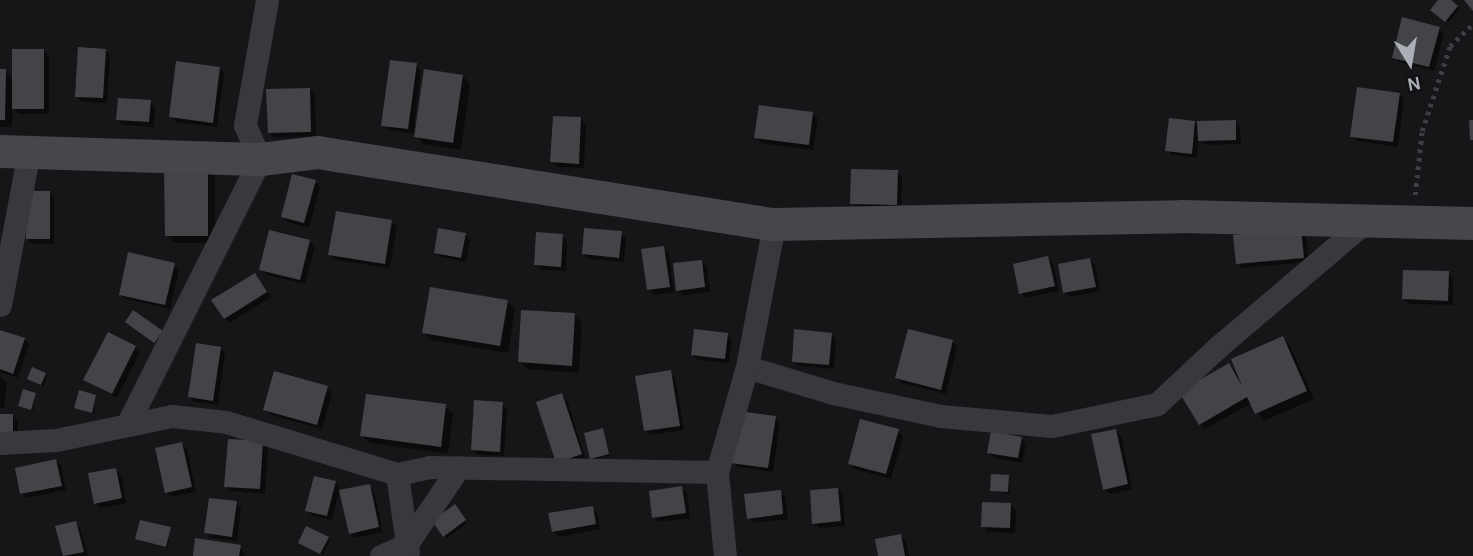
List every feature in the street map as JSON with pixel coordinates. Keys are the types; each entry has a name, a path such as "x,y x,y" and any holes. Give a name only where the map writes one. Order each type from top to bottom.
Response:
{"street":[{"path":"260,159 245,125 267,0"},
{"path":"0,305 14,152 260,159 317,152 774,224 1182,216 1473,223"},
{"path":"128,423 260,159"},
{"path":"747,367 833,393 940,416 1052,426 1157,404 1219,346 1365,222"},
{"path":"725,556 717,472 747,367 774,224"},
{"path":"0,443 56,440 172,416 226,422 397,474 429,467 717,472"},
{"path":"381,556 407,550 459,467"},
{"path":"397,474 407,550"}],"path":[{"path":"1412,220 1422,131 1450,46 1473,24"}],"building":[{"path":"1438,0 1451,0 1458,6 1445,22 1430,10"},
{"path":"1464,0 1473,0 1473,11"},
{"path":"1402,17 1440,27 1429,67 1392,58"},
{"path":"78,47 106,49 103,98 75,97"},
{"path":"12,49 44,49 44,109 12,109"},
{"path":"390,60 417,63 408,129 381,126"},
{"path":"176,61 220,67 213,123 169,117"},
{"path":"0,69 6,69 5,120 0,120"},
{"path":"424,69 463,75 453,143 414,137"},
{"path":"1357,87 1400,93 1393,142 1350,137"},
{"path":"310,88 311,132 268,133 266,89"},
{"path":"118,98 151,100 149,122 116,120"},
{"path":"759,105 813,112 809,145 754,138"},
{"path":"553,116 581,117 579,164 550,162"},
{"path":"1169,118 1195,121 1192,154 1165,151"},
{"path":"1236,120 1236,140 1198,141 1197,121"},
{"path":"1469,120 1473,120 1473,140 1470,140"},
{"path":"208,165 208,236 165,236 164,166"},
{"path":"851,169 898,170 897,205 850,204"},
{"path":"292,174 316,180 304,223 281,217"},
{"path":"26,191 50,191 50,239 26,239"},
{"path":"336,211 392,220 385,264 328,255"},
{"path":"438,228 466,233 461,258 434,253"},
{"path":"584,228 622,231 619,258 582,254"},
{"path":"1301,228 1304,258 1236,264 1233,235"},
{"path":"269,230 310,240 300,280 259,270"},
{"path":"536,232 563,234 561,267 534,265"},
{"path":"664,246 670,287 647,290 641,249"},
{"path":"128,252 175,263 165,305 119,295"},
{"path":"1048,256 1055,286 1019,294 1013,264"},
{"path":"1090,258 1096,287 1063,293 1058,264"},
{"path":"702,260 705,287 676,291 673,263"},
{"path":"1403,270 1449,271 1448,301 1402,299"},
{"path":"255,273 267,292 224,319 211,300"},
{"path":"430,287 508,300 500,346 422,333"},
{"path":"133,310 163,331 154,343 125,322"},
{"path":"521,310 575,313 572,366 518,362"},
{"path":"694,329 728,333 725,359 691,355"},
{"path":"794,329 832,333 829,365 792,362"},
{"path":"908,329 953,340 941,390 895,378"},
{"path":"0,330 25,338 13,374 0,369"},
{"path":"108,332 136,346 112,394 83,380"},
{"path":"1283,336 1307,391 1255,414 1247,397 1199,425 1179,392 1229,363 1242,386 1231,359"},
{"path":"196,343 221,347 213,401 188,397"},
{"path":"32,367 46,373 41,385 27,379"},
{"path":"671,370 680,426 644,431 635,376"},
{"path":"274,371 328,386 317,425 263,410"},
{"path":"23,389 36,393 31,410 18,406"},
{"path":"79,390 96,395 92,413 74,408"},
{"path":"562,393 582,454 556,463 536,402"},
{"path":"366,394 446,404 441,447 360,436"},
{"path":"474,400 503,402 500,452 471,450"},
{"path":"738,411 776,416 768,468 730,463"},
{"path":"0,414 13,414 13,434 0,434"},
{"path":"860,419 899,429 886,474 848,464"},
{"path":"603,428 609,454 590,459 584,433"},
{"path":"1116,429 1128,484 1103,490 1091,434"},
{"path":"991,431 1022,437 1018,458 987,453"},
{"path":"228,439 263,441 260,489 224,487"},
{"path":"182,442 192,487 165,493 155,448"},
{"path":"56,459 62,486 20,494 15,468"},
{"path":"116,468 122,498 94,504 88,473"},
{"path":"991,474 1009,475 1008,492 990,491"},
{"path":"314,476 336,481 327,516 305,511"},
{"path":"370,484 379,527 349,534 339,490"},
{"path":"682,486 686,513 652,518 649,491"},
{"path":"838,488 841,521 812,524 810,490"},
{"path":"781,490 783,514 747,519 744,494"},
{"path":"209,498 237,501 232,537 204,533"},
{"path":"982,502 1011,503 1010,528 981,527"},
{"path":"455,504 466,520 443,537 432,521"},
{"path":"593,506 596,524 552,532 548,513"},
{"path":"140,520 171,527 166,547 135,539"},
{"path":"76,521 84,552 63,556 55,526"},
{"path":"306,526 329,537 320,554 298,543"},
{"path":"901,534 905,556 878,556 875,539"},
{"path":"195,538 241,545 239,556 193,556"}]}
